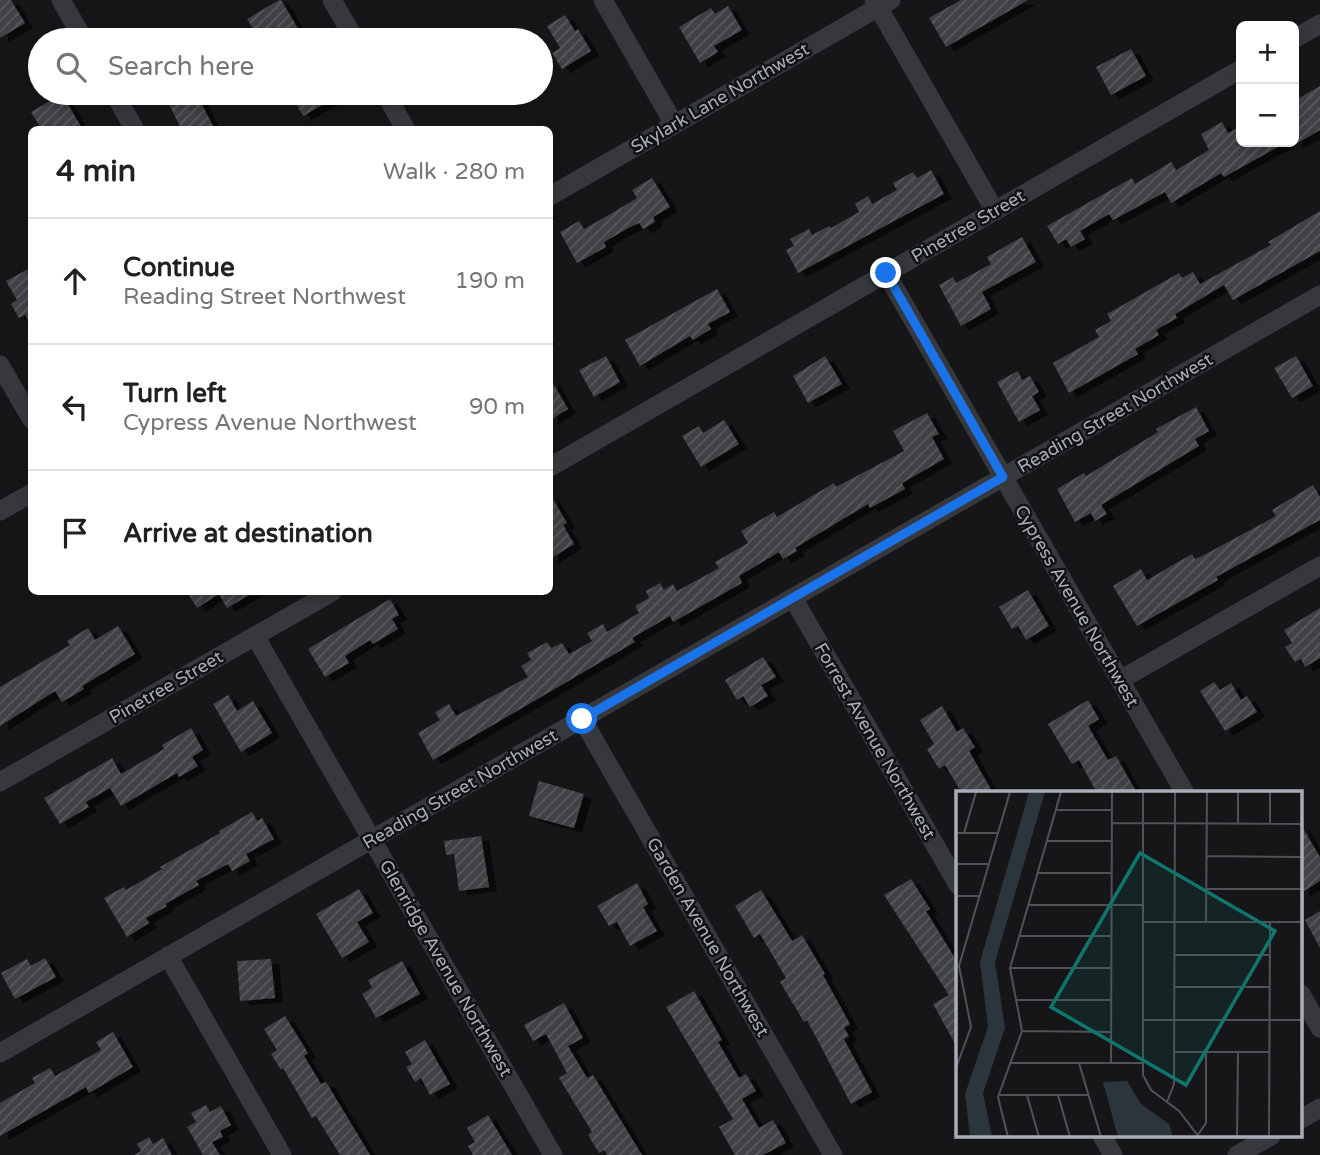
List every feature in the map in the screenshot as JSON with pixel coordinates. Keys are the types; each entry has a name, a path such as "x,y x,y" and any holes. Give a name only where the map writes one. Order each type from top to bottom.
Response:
{"street":[{"path":"61,0 77,28"},
{"path":"332,0 348,28"},
{"path":"603,0 674,124"},
{"path":"881,2 995,211"},
{"name":"Skylark Lane Northwest","path":"553,194 881,2"},
{"path":"1299,36 1320,24"},
{"name":"Pinetree Street","path":"553,465 1236,72"},
{"path":"121,105 133,126"},
{"path":"392,105 404,126"},
{"name":"Cypress Avenue Northwest","path":"886,273 1184,791"},
{"name":"Reading Street Northwest","path":"0,1053 1320,295"},
{"path":"0,365 28,413"},
{"path":"0,511 28,495"},
{"path":"1120,680 1320,566"},
{"name":"Pinetree Street","path":"0,782 327,595"},
{"name":"Forrest Avenue Northwest","path":"793,598 956,882"},
{"name":"Glenridge Avenue Northwest","path":"255,636 553,1155"},
{"name":"Garden Avenue Northwest","path":"582,719 833,1155"},
{"path":"168,956 282,1155"},
{"path":"1302,996 1320,1028"},
{"path":"1302,1118 1320,1108"},
{"path":"1103,1138 1113,1155"},
{"path":"1237,1155 1267,1138"}],"building":[{"path":"0,0 11,0 25,23 0,38"},
{"path":"281,0 298,28 253,28 247,19"},
{"path":"961,0 1028,0 946,47 929,18"},
{"path":"728,6 742,30 714,46 718,52 700,63 679,27 711,8 715,14"},
{"path":"565,15 575,31 578,29 591,51 562,69 553,55 560,48 553,36 553,28 547,26"},
{"path":"1131,49 1146,76 1111,95 1096,67"},
{"path":"1320,86 1320,130 1299,142 1299,98"},
{"path":"43,105 68,105 81,126 40,126 31,112"},
{"path":"169,105 202,105 213,126 180,126"},
{"path":"297,105 322,105 303,116"},
{"path":"1222,122 1228,133 1236,129 1236,147 1278,147 1224,177 1221,173 1171,203 1165,192 1113,220 1109,214 1080,231 1085,239 1071,247 1066,239 1058,244 1047,226 1132,178 1135,184 1171,162 1176,170 1209,150 1201,134"},
{"path":"931,170 944,194 798,273 786,250 794,246 790,239 809,229 812,235 829,226 831,228 859,212 855,204 868,196 872,204 897,190 893,183 913,172 917,178"},
{"path":"652,178 670,207 653,217 655,222 643,229 639,223 630,227 604,242 606,247 577,263 560,232 579,221 584,229 614,212 637,198 632,190"},
{"path":"1320,211 1320,251 1233,300 1224,285 1175,314 1177,318 1156,330 1159,335 1135,349 1138,354 1069,393 1053,363 1099,337 1095,330 1111,321 1107,314 1179,273 1182,278 1193,272 1200,284 1271,245 1268,242"},
{"path":"1022,237 1036,262 982,292 991,309 961,326 939,285 953,277 956,283 991,264 987,257"},
{"path":"28,269 28,320 25,315 19,318 11,304 17,300 6,281"},
{"path":"717,289 730,312 708,324 711,329 693,340 690,336 640,366 625,340"},
{"path":"606,356 620,382 594,397 579,370"},
{"path":"825,356 842,384 808,403 793,376"},
{"path":"1296,356 1313,386 1292,398 1274,368"},
{"path":"1018,371 1022,380 1030,376 1039,392 1032,396 1040,410 1019,422 997,382"},
{"path":"553,383 568,409 553,418"},
{"path":"1196,407 1209,431 1195,439 1199,446 1101,505 1107,514 1095,521 1091,513 1075,522 1057,489 1084,473 1086,476 1158,432 1156,429"},
{"path":"927,413 939,434 932,437 944,459 902,483 905,489 870,508 868,504 795,548 797,551 783,559 779,552 739,576 742,583 673,622 670,616 632,638 635,642 433,760 418,733 440,720 435,712 449,704 456,716 528,677 521,666 531,660 527,653 547,642 551,648 562,643 569,654 592,641 587,633 603,624 607,632 639,613 635,606 649,598 646,591 660,583 664,590 673,584 677,591 719,568 715,562 748,543 741,531 774,512 777,517 834,483 836,487 904,451 893,431"},
{"path":"724,420 739,444 701,467 682,436 699,426 703,433"},
{"path":"1313,485 1320,497 1320,520 1216,577 1218,580 1137,626 1113,586 1141,569 1147,580 1192,554 1195,559 1204,555 1276,516 1272,510"},
{"path":"553,499 567,523 563,525 574,544 553,557"},
{"path":"1028,590 1049,626 1026,640 1018,626 1012,629 999,607"},
{"path":"189,595 217,595 197,608"},
{"path":"220,595 249,595 227,608"},
{"path":"390,599 399,615 392,619 398,629 373,644 370,640 345,656 349,663 325,677 308,649"},
{"path":"1320,608 1320,658 1305,667 1301,659 1295,662 1285,647 1292,643 1284,630"},
{"path":"118,626 135,654 82,686 84,689 62,702 55,691 0,726 0,687 70,645 67,641 88,628 95,640"},
{"path":"763,657 776,677 761,685 768,696 750,707 743,696 737,700 725,680"},
{"path":"1214,682 1220,690 1231,683 1241,700 1247,696 1257,712 1225,731 1200,691"},
{"path":"228,695 237,711 253,701 272,733 241,752 213,704"},
{"path":"1088,700 1099,719 1088,726 1108,760 1116,756 1136,791 1096,791 1079,760 1072,764 1048,724"},
{"path":"942,706 957,732 963,728 975,747 969,751 992,791 961,791 945,765 939,769 927,749 934,744 920,720"},
{"path":"191,728 203,750 192,757 198,766 179,777 177,773 121,806 110,788 86,802 89,807 60,824 44,798 112,758 121,774 164,749 162,745"},
{"path":"539,781 584,794 574,828 529,816"},
{"path":"252,812 257,821 262,818 274,839 246,854 250,861 232,871 228,864 196,881 199,885 165,904 167,906 146,918 149,923 127,937 104,898 124,887 126,890"},
{"path":"1302,827 1320,857 1320,881 1302,892"},
{"path":"481,836 489,887 459,891 454,854 446,855 444,841"},
{"path":"911,879 930,909 926,911 956,960 956,1045 933,1004 949,995 884,895"},
{"path":"637,883 648,904 643,907 657,931 630,946 617,922 609,926 597,906"},
{"path":"359,889 373,913 357,922 369,942 342,958 316,914"},
{"path":"761,890 792,941 802,935 850,1024 844,1028 849,1036 844,1039 872,1092 851,1104 807,1020 804,1022 780,982 786,978 760,934 754,938 735,906"},
{"path":"1320,911 1320,948 1305,920"},
{"path":"45,958 56,977 15,999 1,973 27,959 31,966"},
{"path":"271,959 275,998 240,1001 237,961"},
{"path":"402,961 420,994 376,1018 362,994 372,988 368,980"},
{"path":"694,991 722,1040 718,1042 739,1078 746,1074 756,1091 742,1099 759,1128 773,1120 786,1143 763,1155 735,1155 719,1127 733,1119 666,1007"},
{"path":"564,1003 583,1038 568,1046 587,1078 593,1075 642,1155 607,1155 604,1150 599,1153 588,1135 592,1132 559,1078 567,1073 546,1034 533,1041 524,1025"},
{"path":"285,1016 308,1053 304,1056 321,1084 326,1082 370,1155 340,1155 316,1116 312,1118 283,1068 281,1070 271,1054 277,1050 264,1029"},
{"path":"113,1032 133,1067 89,1093 86,1087 0,1136 0,1103 35,1083 32,1078 50,1068 55,1076 101,1050 96,1042"},
{"path":"425,1040 450,1084 430,1095 421,1078 415,1082 406,1067 412,1064 405,1052"},
{"path":"206,1105 210,1112 221,1106 231,1125 220,1131 223,1137 212,1142 220,1155 203,1155 187,1127 196,1122 191,1113"},
{"path":"488,1115 512,1155 473,1155 468,1146 475,1142 467,1128"},
{"path":"149,1137 153,1144 163,1138 172,1155 134,1155 141,1151 137,1144"}],"route":[{"path":"582,719 1003,477 886,273"}]}
